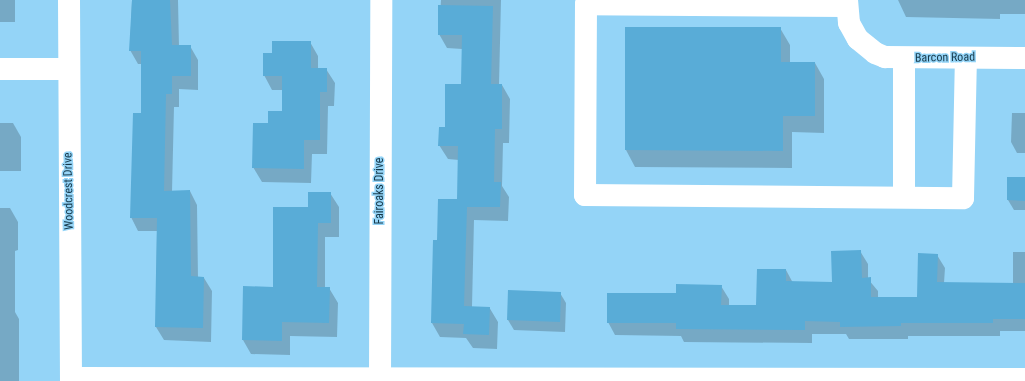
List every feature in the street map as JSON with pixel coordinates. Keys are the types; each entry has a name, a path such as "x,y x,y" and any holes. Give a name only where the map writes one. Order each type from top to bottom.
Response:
{"street":[{"name":"Woodcrest Drive","path":"69,0 68,69 71,380"},
{"name":"Fairoaks Drive","path":"380,380 381,0"},
{"path":"847,3 586,4 585,194 963,198 966,58"},
{"name":"Barcon Road","path":"847,3 849,23 867,47 885,57 904,59 1025,58"},
{"path":"904,59 904,198"},
{"path":"0,69 68,69"},
{"path":"71,380 1025,379"}],"building":[{"path":"132,0 170,0 172,45 191,45 191,76 172,76 172,94 166,94 164,191 190,190 191,276 204,277 203,328 155,327 157,218 130,218 133,113 141,113 141,51 129,51"},
{"path":"438,5 493,6 491,84 502,84 502,129 495,129 494,182 501,182 500,207 467,207 464,306 490,307 489,335 463,334 464,324 431,323 433,240 437,240 438,199 457,199 458,146 438,146 439,127 445,127 445,84 461,84 462,35 438,35"},
{"path":"625,27 781,27 781,62 815,62 815,116 783,116 783,151 625,150"},
{"path":"272,41 311,41 311,68 327,68 327,92 320,92 320,140 304,140 304,169 252,168 253,123 268,123 268,111 282,111 282,76 263,76 263,53 272,53"},
{"path":"1007,177 1025,177 1025,201 1007,200"},
{"path":"308,192 331,192 331,223 318,223 317,287 330,287 329,323 282,322 282,341 242,340 243,286 273,287 273,207 308,207"},
{"path":"861,250 862,278 871,277 871,297 917,297 918,253 938,254 937,282 1025,283 1025,319 993,319 993,323 901,323 901,326 840,327 840,322 805,321 805,330 676,329 676,323 607,323 607,293 676,293 676,284 722,285 721,305 756,305 757,269 786,269 786,281 832,282 831,251"},
{"path":"508,290 561,292 560,322 507,320"}]}
